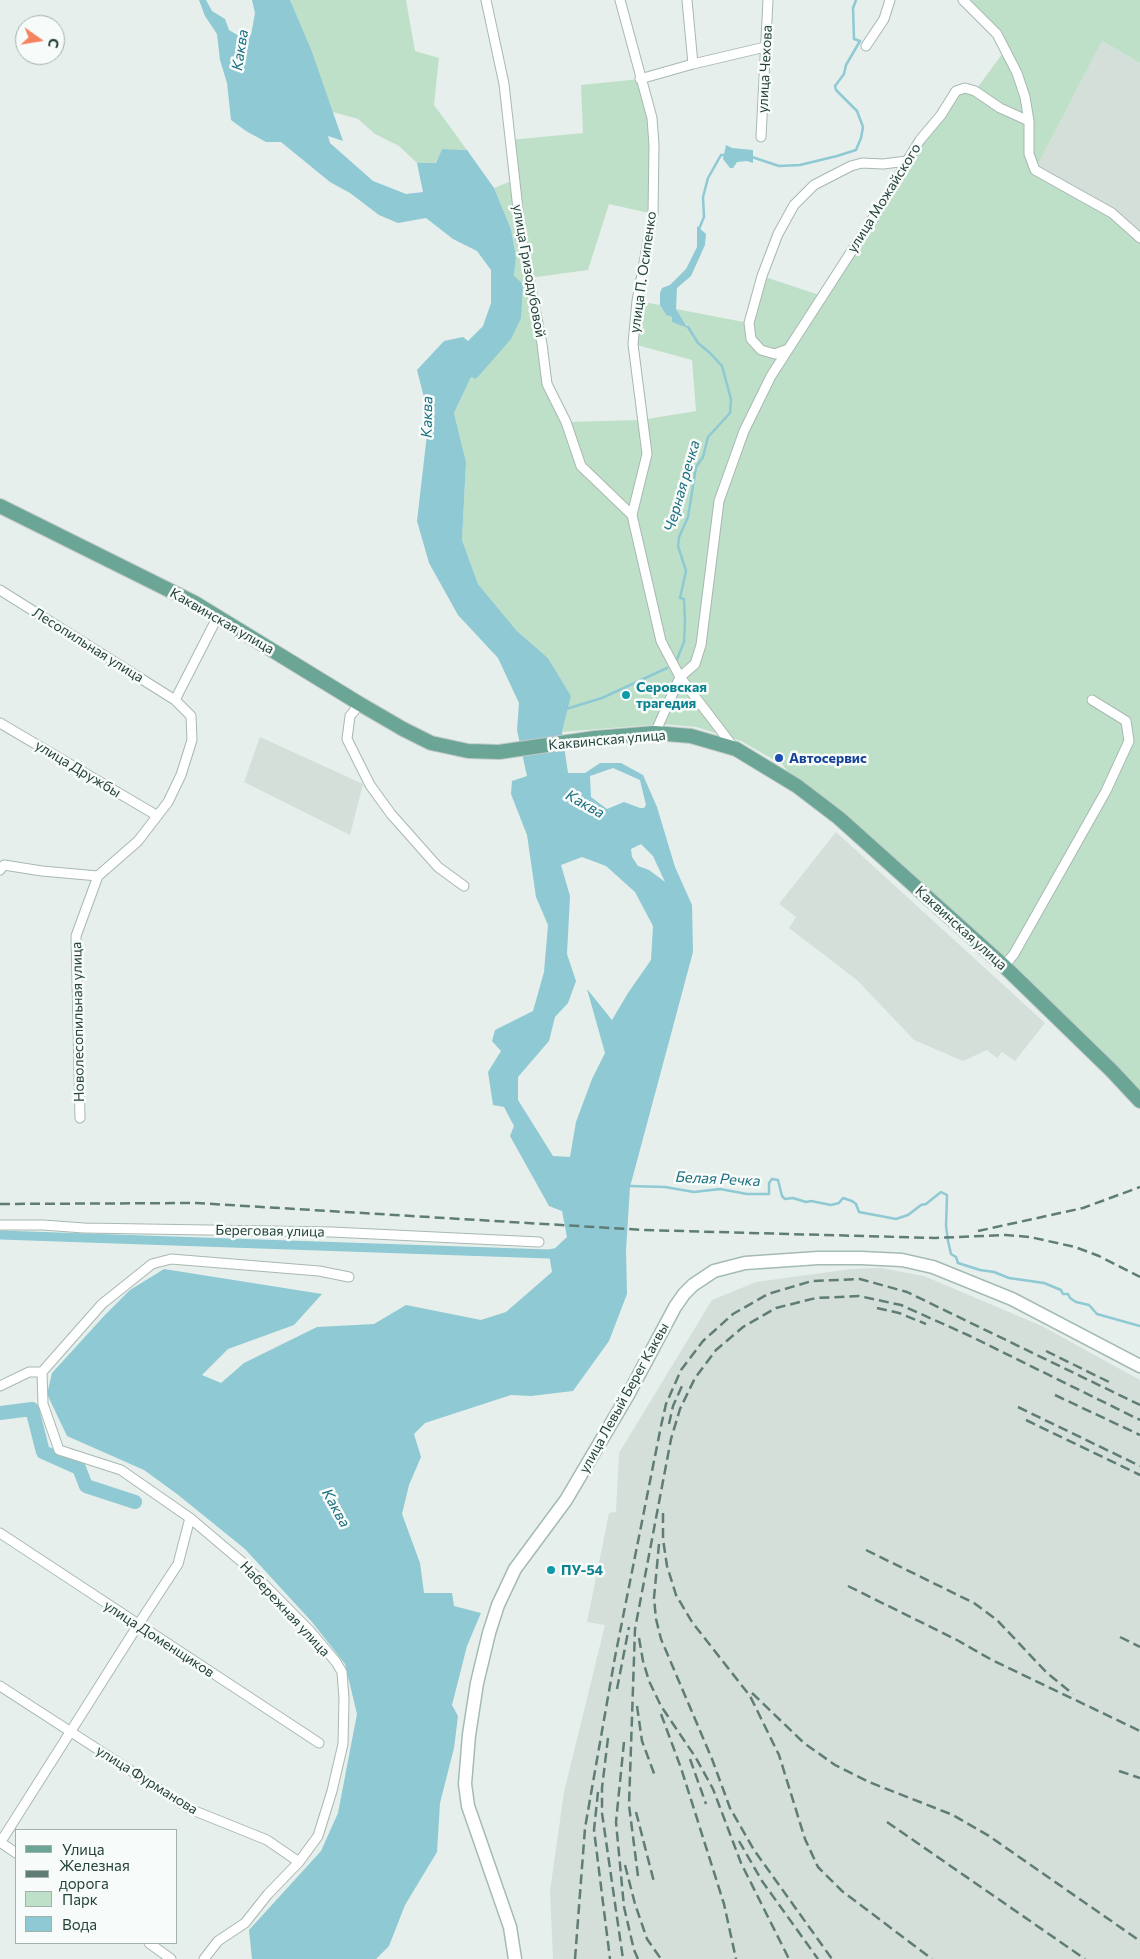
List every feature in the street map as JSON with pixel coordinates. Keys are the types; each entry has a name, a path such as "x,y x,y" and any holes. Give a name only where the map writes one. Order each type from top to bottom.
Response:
{"main road":[{"name":"Каквинская улица","path":"0,506 218,616 360,704 431,743 468,751 498,752 595,738 655,733 691,736 736,749 797,786 839,818 1004,966 1112,1071 1140,1101"},
{"name":"улица Левый Берег Каквы","path":"515,1959 510,1927 468,1806 465,1784 469,1735 477,1683 489,1634 498,1605 514,1570 566,1500 628,1395 675,1307 693,1285 714,1271 745,1263 827,1258 902,1260 933,1267 1012,1299 1140,1366"}],"street":[{"name":"улица Гризодубовой","path":"486,0 504,84 521,236 542,344 547,384 566,422 581,466 632,515"},
{"name":"улица П. Осипенко","path":"620,0 652,118 653,214 637,301 633,344 647,454 632,515"},
{"path":"686,0 692,64"},
{"name":"улица Чехова","path":"761,138 768,0"},
{"path":"866,46 884,19 890,0"},
{"path":"963,0 997,34 1017,74 1025,97 1029,121 1029,154 1035,170 1112,213 1140,238"},
{"path":"640,79 692,64 765,47"},
{"name":"улица Можайского","path":"655,733 680,677 695,664 701,645 719,501 744,431 770,376 891,190 920,140 941,115 956,91 961,88 975,91 1000,108 1029,121"},
{"path":"788,349 775,354 761,350 751,339 749,323 762,276 778,234 794,205 814,184 852,166 862,163 883,164 907,161"},
{"path":"632,515 661,642 680,677 736,749"},
{"name":"Лесопильная улица","path":"0,590 176,700"},
{"path":"176,700 218,616"},
{"name":"Новолесопильная улица","path":"80,1118 76,936 98,876 138,841 168,802 181,775 192,740 191,716 176,700"},
{"path":"1004,966 1014,954 1106,791 1130,741 1126,721 1092,700"},
{"path":"360,704 350,716 347,739 370,784 391,814 438,867 464,886"},
{"name":"улица Дружбы","path":"0,722 156,816"},
{"path":"0,870 4,865 42,871 98,876"},
{"name":"Береговая улица","path":"0,1226 43,1225 84,1228 332,1232 539,1242"},
{"path":"0,1386 29,1372 42,1372 102,1304 152,1264 171,1260 318,1271 349,1277"},
{"name":"Набережная улица","path":"42,1372 43,1404 59,1450 121,1470 190,1518 242,1562 310,1631 342,1672 344,1699 343,1744 318,1836 299,1862 268,1894 245,1923 218,1941 204,1959"},
{"path":"15,1852 0,1843 178,1564 190,1518"},
{"name":"улица Доменщиков","path":"0,1533 319,1743"},
{"name":"улица Фурманова","path":"0,1686 190,1810 267,1840 299,1862"},
{"path":"150,1944 171,1959"}],"shaded area":[{"path":"1102,41 1140,63 1140,238 1035,170"},
{"path":"260,737 363,784 350,835 244,782"},
{"path":"836,832 1045,1023 1015,1061 1002,1052 997,1058 987,1050 963,1061 914,1040 857,980 789,928 796,917 779,904"},
{"path":"881,1268 924,1276 1042,1326 1140,1380 1140,1959 553,1959 550,1891 564,1792 605,1625 587,1622 609,1513 616,1512 619,1453 712,1300 756,1282 851,1269"}],"green space":[{"path":"290,0 406,0 415,51 439,58 434,105 467,150 442,149 436,163 417,163 399,146 375,134 358,119 333,112"},
{"path":"972,0 1140,0 1140,63 1102,41 1035,170 1112,213 1140,238 1140,1101 1112,1071 797,786 783,765 741,741 696,727 661,724 562,732 571,696 548,658 517,631 478,584 462,540 466,462 454,413 471,377 477,379 514,276 516,257 511,229 494,188 514,180 510,140 583,133 581,85 640,79 652,118 653,214 609,204 588,270 529,278 547,384 566,422 641,420 696,411 692,360 633,344 637,301 660,305 666,315 672,317 672,322 688,327 676,309 749,323 762,276 822,296 956,91 975,91 1005,50 968,5"}],"water":[{"name":"Каква","path":"199,0 206,0 212,11 225,19 229,30 239,36 251,35 255,13 252,0 290,0 312,52 343,141 328,136 330,143 373,181 406,194 423,192 417,163 436,163 442,149 467,150 494,188 511,229 516,257 514,276 523,284 521,318 511,339 476,379 471,377 454,413 466,462 462,540 478,584 517,631 548,658 571,696 562,732 568,773 585,773 600,763 621,763 643,775 657,807 675,867 692,905 693,952 630,1187 626,1250 627,1294 609,1341 573,1391 531,1396 511,1395 425,1423 414,1434 421,1457 409,1485 402,1514 420,1563 424,1593 452,1593 454,1606 481,1613 467,1646 452,1705 458,1716 454,1748 440,1803 437,1852 405,1905 389,1946 376,1959 252,1959 249,1930 321,1851 338,1813 357,1714 345,1664 312,1622 245,1549 144,1470 67,1436 47,1394 52,1373 104,1316 130,1290 164,1269 322,1294 294,1325 228,1349 202,1375 221,1383 244,1363 317,1327 374,1324 406,1305 481,1320 506,1312 552,1272 549,1254 567,1237 562,1211 549,1206 510,1136 514,1126 504,1107 493,1105 488,1072 501,1051 492,1041 495,1030 533,1011 544,972 548,925 536,897 527,835 511,794 512,781 527,776 517,730 519,703 498,658 458,615 429,563 417,521 429,417 417,370 444,341 463,337 468,341 483,326 491,303 491,270 477,251 453,239 426,218 398,223 379,215 350,193 330,182 281,142 266,142 231,120 227,83 220,60 217,34 205,16","holes":["613,768 640,780 646,805 644,808 624,802 607,809 591,797 590,776","641,844 653,856 665,882 649,870 638,866 632,857 631,849","582,857 606,866 635,892 653,926 651,960 612,1020 587,989 605,1053 592,1079 576,1122 570,1157 553,1156 518,1100 518,1077 549,1041 555,1017 568,1003 576,981 567,954 570,896 561,865"]},
{"path":"726,145 732,148 753,150 753,163 747,161 737,162 733,168 730,168 723,159"},
{"path":"697,226 706,234 705,245 691,276 677,288 676,309 688,328 672,322 672,317 666,315 660,305 660,293 662,288 670,285 686,269 697,247"}],"waterway":[{"name":"Черная речка","path":"752,157 779,166 800,165 856,150 863,127 857,111 836,90 835,86 844,74 846,65 860,41 854,39 853,8 856,0"},
{"name":"Черная речка","path":"699,229 704,217 703,197 708,178 721,155 726,155"},
{"name":"Черная речка","path":"676,662 684,642 685,621 684,599 680,598 686,571 678,546 679,537 688,517 696,467 703,457 708,437 730,413 731,399 722,366 698,343 688,327"},
{"name":"Черная речка","path":"566,709 602,698 667,668"},
{"name":"Белая Речка","path":"629,1186 665,1187 694,1192 720,1189 747,1194 769,1194 769,1183 772,1179 778,1180 782,1196 785,1199 793,1198 806,1202 811,1201 831,1205 839,1203 843,1198 856,1204 859,1212 896,1219 908,1215 941,1192 947,1195 946,1226 948,1241 951,1254 956,1257 958,1263 994,1272 1009,1278 1044,1283 1061,1290 1063,1294 1068,1294 1076,1302 1089,1305 1097,1314 1140,1326"},
{"path":"0,1235 549,1254 560,1252"},
{"path":"0,1413 32,1409 43,1452 79,1468 86,1486 135,1502"}],"railway":[{"path":"978,1231 1083,1208 1140,1187"},
{"path":"0,1204 196,1203 644,1230 935,1238 1006,1235 1030,1237 1075,1247 1099,1256 1140,1277"},
{"path":"575,1959 585,1828 615,1657 661,1426 666,1404 681,1370 703,1341 733,1314 768,1294 812,1281 860,1279 907,1292 1140,1405"},
{"path":"638,1876 629,1805 635,1629 671,1439 680,1409 695,1378 716,1350 743,1327 776,1308 816,1298 859,1296 901,1305 970,1336 1140,1420"},
{"path":"877,1308 899,1313 926,1324"},
{"path":"1046,1351 1111,1383"},
{"path":"669,1424 673,1406 682,1386"},
{"path":"1055,1395 1140,1435"},
{"path":"1018,1407 1140,1466"},
{"path":"1026,1420 1140,1475"},
{"path":"663,1513 663,1539 667,1566 676,1595 692,1622 750,1696 779,1755 805,1839 818,1867 842,1891 932,1959"},
{"path":"659,1544 654,1598 656,1619 661,1639 712,1759 730,1808 754,1850 832,1959"},
{"path":"866,1550 974,1603 997,1620 1047,1673 1073,1694"},
{"path":"848,1586 957,1640 992,1660 1140,1731"},
{"path":"617,1689 629,1627"},
{"path":"1120,1637 1140,1647"},
{"path":"639,1638 649,1681 661,1706 696,1758 713,1789 741,1863 789,1959"},
{"path":"752,1693 804,1743 835,1765 869,1782 953,1815 989,1836 1140,1941"},
{"path":"637,1706 642,1741 655,1776"},
{"path":"661,1714 681,1768 724,1904 736,1959"},
{"path":"608,1738 602,1788 602,1813 623,1959"},
{"path":"624,1742 616,1822 624,1907 634,1950 638,1959"},
{"path":"690,1759 706,1804"},
{"path":"1119,1771 1140,1778"},
{"path":"598,1792 594,1830 610,1959"},
{"path":"636,1812 654,1882"},
{"path":"887,1822 1085,1959"},
{"path":"739,1841 762,1881 818,1959"},
{"path":"625,1865 635,1904 647,1939 661,1959"}],"place":[{"name":"Серовская трагедия","path":"626,695"},
{"name":"Автосервис","path":"779,758"},
{"name":"ПУ-54","path":"551,1570"}]}
